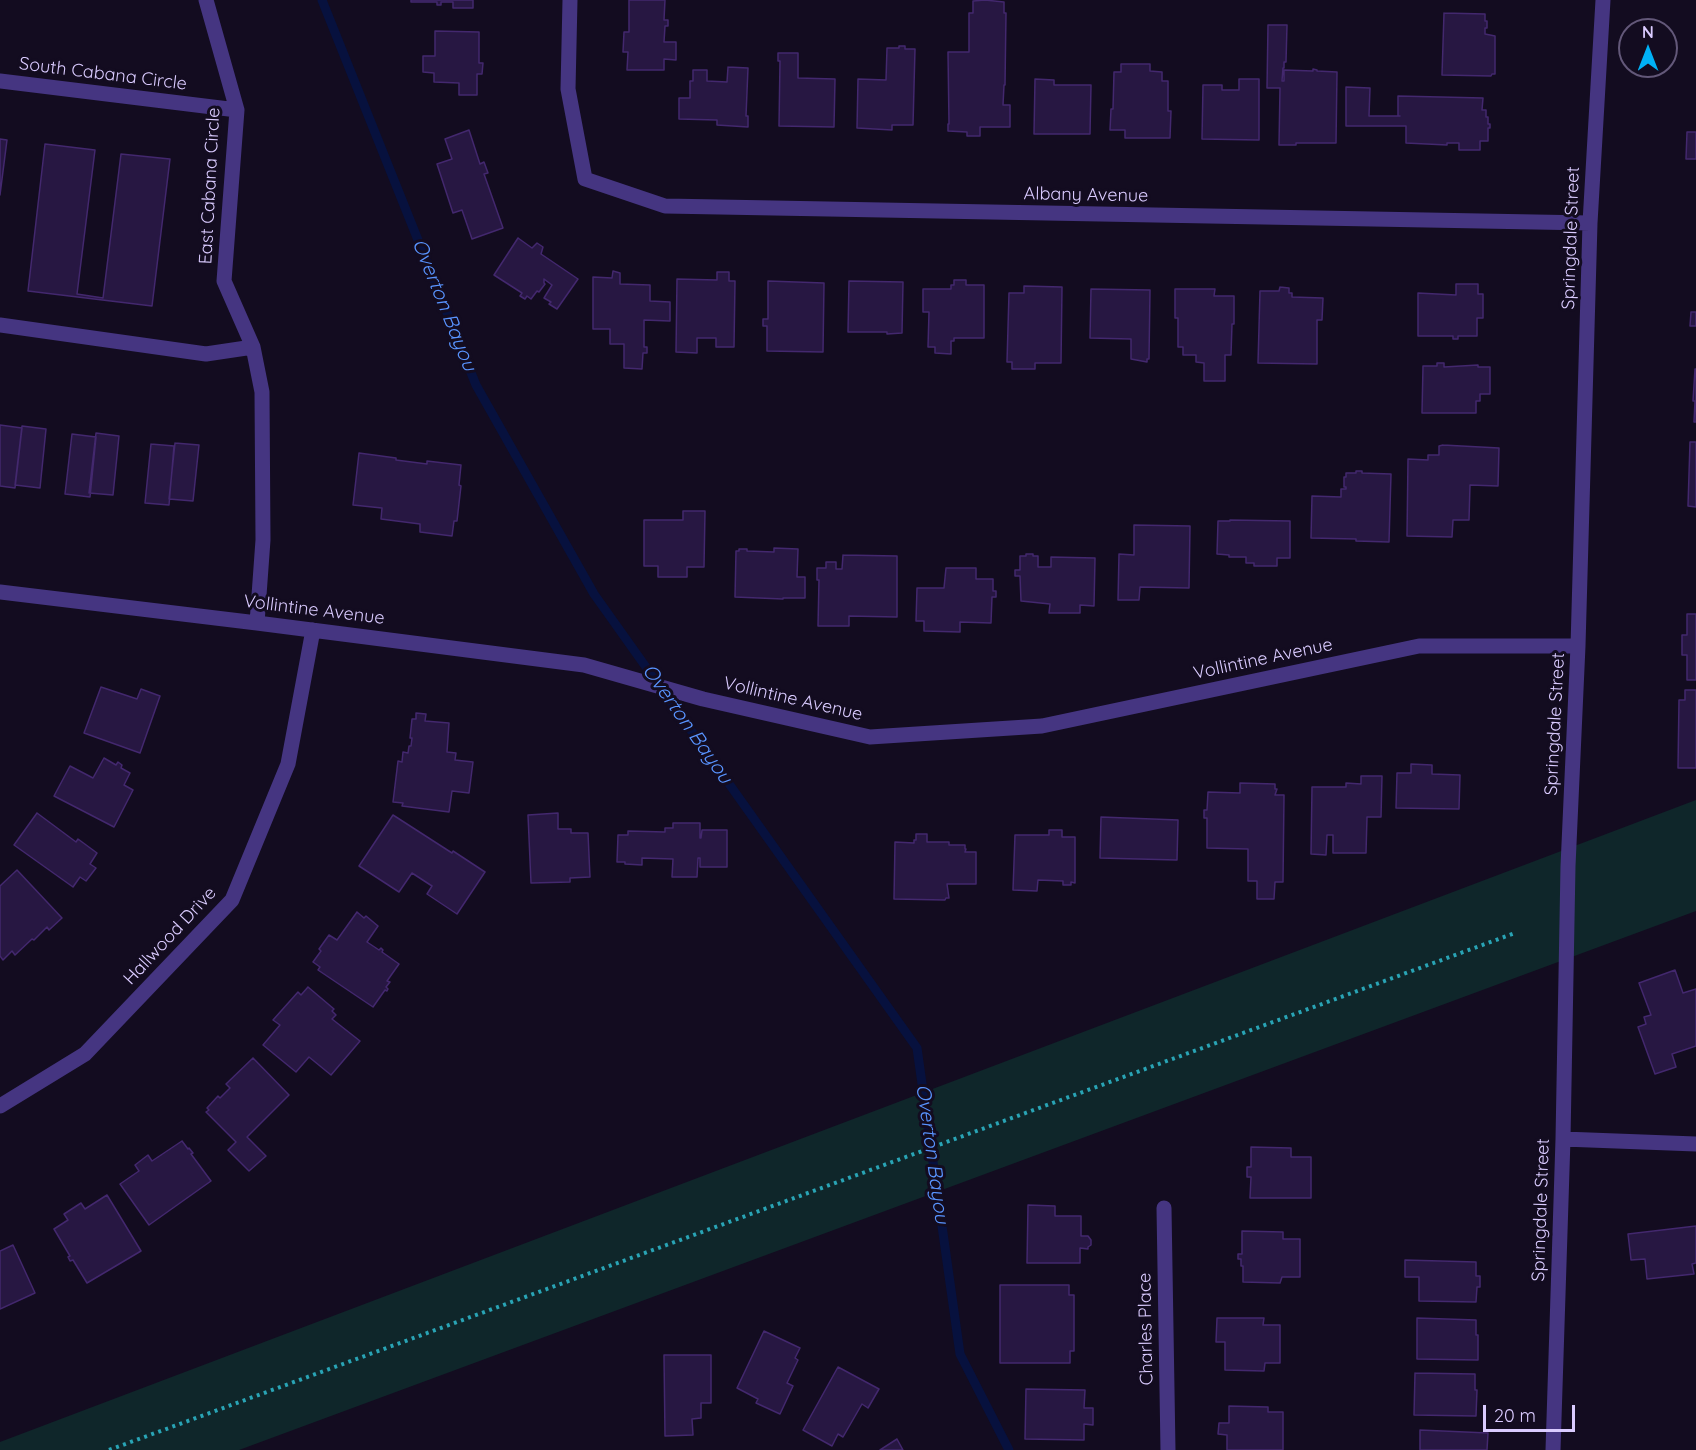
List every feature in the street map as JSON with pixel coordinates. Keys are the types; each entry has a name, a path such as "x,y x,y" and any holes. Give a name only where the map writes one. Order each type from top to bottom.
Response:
{"street":[{"name":"East Cabana Circle","path":"206,0 237,110 224,281 253,347 262,392 263,540 256,622"},
{"name":"Albany Avenue","path":"570,0 568,88 585,179 665,206 1590,223"},
{"name":"Springdale Street","path":"1553,1450 1563,1139 1568,866 1578,646 1590,223 1604,0"},
{"name":"South Cabana Circle","path":"0,81 237,110"},
{"path":"0,325 206,354 253,347"},
{"name":"Vollintine Avenue","path":"0,592 256,622 584,665 702,699 870,737 1042,726 1419,646 1578,646"},
{"name":"Hallwood Drive","path":"0,1106 85,1054 232,900 288,764 313,630"},
{"path":"1563,1139 1696,1144"},
{"name":"Charles Place","path":"1164,1208 1168,1450"}],"path":[{"path":"109,1450 1515,933"}],"green space":[{"path":"1696,800 1696,911 239,1450 0,1450 0,1442"}],"building":[{"path":"411,0 473,0 473,8 453,8 453,2 441,2 441,5 437,5 437,2 411,2"},
{"path":"629,0 665,0 664,20 668,20 668,26 665,26 664,42 676,42 676,60 664,59 664,70 627,70 628,52 623,52 624,32 629,32"},
{"path":"973,1 1004,2 1004,13 1006,13 1003,105 1010,105 1010,127 980,127 980,136 967,136 967,132 948,131 948,52 969,52 969,13 973,13"},
{"path":"1444,13 1485,14 1487,28 1485,28 1485,34 1495,36 1495,74 1491,76 1442,75"},
{"path":"1268,25 1287,25 1286,62 1284,62 1282,81 1284,81 1284,70 1313,71 1313,69 1337,72 1336,143 1279,145 1280,88 1267,88"},
{"path":"435,31 479,32 479,63 483,63 482,74 477,74 477,95 459,95 459,83 434,82 434,73 423,72 423,56 435,56"},
{"path":"899,46 905,46 905,49 915,49 913,125 892,125 892,130 857,128 858,79 886,80 887,48 899,48"},
{"path":"778,53 798,53 798,78 835,79 834,127 779,126 780,61 778,61"},
{"path":"1121,64 1150,64 1150,71 1162,72 1162,81 1168,81 1168,111 1171,111 1170,138 1125,138 1125,130 1110,130 1114,72 1121,72"},
{"path":"728,67 748,68 746,116 748,116 748,127 717,125 717,120 679,119 679,98 690,98 690,81 693,81 693,70 707,70 707,81 727,82"},
{"path":"1035,79 1054,80 1054,85 1091,85 1090,134 1034,134"},
{"path":"1239,79 1259,79 1259,140 1202,139 1203,85 1222,85 1222,90 1239,90"},
{"path":"1346,87 1370,88 1369,116 1398,116 1398,96 1483,98 1482,110 1486,110 1488,124 1490,124 1488,141 1480,141 1480,150 1459,150 1459,143 1447,143 1447,145 1406,143 1406,126 1346,126"},
{"path":"469,130 480,164 484,162 488,173 484,174 503,228 472,239 462,210 453,213 437,164 452,159 445,139"},
{"path":"1687,132 1696,132 1696,159 1686,159"},
{"path":"0,139 7,140 0,195"},
{"path":"45,144 95,150 77,294 103,298 121,154 170,159 152,306 28,291"},
{"path":"518,238 532,248 537,243 543,247 541,254 578,279 557,309 544,298 552,285 544,279 545,284 539,292 537,291 531,299 527,296 525,299 520,296 522,293 494,275"},
{"path":"613,271 620,273 620,284 650,285 650,301 670,302 670,321 644,320 644,347 647,347 647,353 643,353 642,369 624,368 624,344 610,344 610,329 593,329 593,277 612,278"},
{"path":"717,272 729,272 729,281 735,281 734,347 716,347 716,338 697,338 697,353 676,352 677,279 717,280"},
{"path":"954,280 966,280 966,285 984,285 984,338 954,338 954,341 951,341 951,354 935,353 935,347 928,347 929,312 923,312 923,289 951,289"},
{"path":"768,281 824,283 823,352 767,351 767,326 763,326 763,319 768,319"},
{"path":"849,281 903,282 902,333 848,332"},
{"path":"1456,284 1478,284 1478,294 1483,294 1483,318 1477,318 1477,336 1458,336 1458,339 1453,339 1453,336 1418,336 1418,293 1456,295"},
{"path":"1024,286 1062,287 1061,363 1035,363 1035,369 1012,369 1012,362 1007,362 1009,293 1024,293"},
{"path":"1280,287 1289,288 1292,297 1323,298 1322,320 1317,320 1317,364 1258,363 1260,291 1279,291"},
{"path":"1091,289 1150,290 1149,359 1147,362 1131,359 1131,339 1090,338"},
{"path":"1175,289 1215,289 1214,296 1234,296 1231,355 1225,355 1225,381 1204,381 1204,363 1196,362 1196,355 1183,355 1183,347 1178,347"},
{"path":"1691,312 1696,312 1696,326 1690,326"},
{"path":"1437,363 1444,363 1444,367 1478,365 1478,367 1490,367 1490,394 1480,394 1480,401 1476,401 1476,413 1422,413 1423,366 1437,366"},
{"path":"1695,369 1696,422 1694,422 1695,401 1693,401"},
{"path":"0,425 22,428 15,488 0,486"},
{"path":"22,426 46,429 40,488 15,485"},
{"path":"96,433 119,436 113,495 89,493"},
{"path":"72,434 96,437 90,497 65,494"},
{"path":"1690,442 1696,442 1696,507 1688,506"},
{"path":"175,443 199,445 193,501 169,499"},
{"path":"151,444 174,446 169,505 145,503"},
{"path":"1439,446 1499,448 1498,486 1470,485 1469,520 1453,520 1452,537 1407,536 1408,459 1428,460 1428,455 1439,455"},
{"path":"359,453 427,464 427,461 461,465 457,521 454,521 452,536 420,532 420,524 381,519 382,508 353,505"},
{"path":"1356,471 1391,474 1389,542 1311,538 1312,496 1341,497 1341,489 1346,489 1344,477 1346,473 1356,473"},
{"path":"683,511 705,511 704,567 687,567 687,577 658,577 658,566 644,566 644,520 683,520"},
{"path":"1218,521 1290,521 1290,558 1277,558 1277,566 1254,566 1254,563 1246,563 1246,557 1217,554"},
{"path":"1134,525 1190,526 1189,588 1140,587 1139,600 1118,600 1119,554 1134,555"},
{"path":"774,548 798,549 797,577 805,577 805,598 735,597 736,551 747,549 747,551 774,552"},
{"path":"1026,554 1038,556 1038,567 1051,567 1051,557 1095,558 1094,606 1080,605 1080,613 1049,613 1050,604 1021,601 1020,576 1015,576 1015,570 1020,570 1020,556 1026,556"},
{"path":"843,555 897,556 897,617 849,616 849,626 818,626 817,568 826,568 826,562 836,562 836,569 842,569"},
{"path":"946,568 976,568 976,579 993,579 993,591 996,591 996,597 992,597 991,623 960,622 960,632 924,631 924,621 916,621 917,588 944,588"},
{"path":"1687,614 1696,614 1696,680 1687,680 1687,655 1682,655 1682,635 1687,635"},
{"path":"101,687 137,699 141,689 160,696 140,753 84,733"},
{"path":"1685,690 1696,690 1696,768 1678,768 1679,700 1685,700"},
{"path":"416,713 426,714 425,721 449,723 447,752 456,753 455,760 473,762 469,793 452,791 449,812 402,806 403,803 393,802 398,761 402,762 403,752 408,753 409,746 411,746 412,719 416,719"},
{"path":"104,758 116,765 118,762 122,765 121,768 130,773 124,785 133,790 114,827 54,796 70,766 93,778"},
{"path":"1411,764 1432,765 1432,774 1460,775 1459,809 1396,808 1397,773 1411,773"},
{"path":"1361,776 1382,776 1381,817 1367,817 1366,853 1333,853 1333,835 1327,835 1326,855 1311,854 1312,787 1346,787 1346,783 1361,784"},
{"path":"1240,783 1275,784 1275,789 1277,789 1275,795 1284,795 1283,882 1275,882 1274,899 1257,899 1257,881 1248,881 1248,849 1207,848 1207,818 1204,818 1204,810 1207,810 1208,792 1240,793"},
{"path":"37,813 76,842 78,839 97,853 90,864 96,868 86,881 80,877 73,887 14,845"},
{"path":"558,813 558,829 571,829 571,833 588,833 590,877 570,878 570,882 531,883 528,815"},
{"path":"393,815 485,872 457,914 427,894 432,886 412,873 399,892 359,866"},
{"path":"1101,817 1178,820 1177,860 1100,858"},
{"path":"673,823 700,823 700,838 702,830 727,830 727,867 700,867 700,858 698,858 697,877 672,877 673,859 642,858 642,865 617,862 618,835 628,835 628,831 665,832 665,828 673,828"},
{"path":"1049,830 1062,830 1062,837 1075,837 1075,883 1063,885 1063,881 1038,880 1037,891 1013,890 1015,835 1049,835"},
{"path":"916,834 927,834 927,842 965,845 965,852 976,852 976,884 947,884 949,898 945,900 894,899 895,842 914,843"},
{"path":"17,870 62,918 49,930 47,927 15,955 12,951 3,960 0,956 0,886"},
{"path":"357,912 378,926 367,942 379,950 381,948 382,952 399,964 387,981 390,982 386,987 387,991 385,990 373,1007 318,970 320,967 313,962 329,935 337,940"},
{"path":"1675,970 1683,993 1696,989 1696,1046 1672,1054 1676,1067 1655,1074 1638,1027 1646,1024 1644,1017 1651,1015 1639,983"},
{"path":"308,987 334,1009 332,1011 336,1015 332,1019 360,1041 331,1075 309,1057 296,1072 263,1045 280,1025 273,1020 298,992 301,995"},
{"path":"253,1058 289,1095 247,1137 266,1156 249,1171 228,1150 236,1142 206,1112 218,1096 220,1098 230,1088 226,1084"},
{"path":"182,1141 193,1153 191,1154 211,1181 149,1225 120,1184 139,1171 135,1165 148,1155 152,1161"},
{"path":"1251,1147 1291,1148 1291,1157 1311,1157 1311,1198 1250,1198 1251,1177 1247,1177 1247,1167 1251,1167"},
{"path":"107,1195 141,1251 87,1283 73,1260 70,1261 68,1257 70,1256 54,1229 68,1220 64,1214 81,1203 85,1209"},
{"path":"1028,1205 1055,1206 1055,1216 1081,1216 1081,1236 1088,1236 1091,1245 1088,1249 1080,1248 1080,1263 1027,1263"},
{"path":"1696,1226 1696,1263 1692,1264 1694,1274 1647,1279 1645,1259 1631,1260 1628,1234"},
{"path":"1242,1231 1283,1232 1283,1239 1300,1239 1300,1277 1282,1277 1280,1283 1243,1282 1243,1266 1241,1266 1241,1259 1238,1259 1238,1254 1242,1254"},
{"path":"13,1245 35,1293 0,1309 0,1251"},
{"path":"1405,1260 1476,1262 1476,1276 1480,1276 1480,1287 1477,1287 1476,1302 1419,1301 1419,1277 1405,1277"},
{"path":"1000,1285 1069,1285 1069,1295 1074,1295 1074,1351 1070,1351 1070,1363 1000,1363"},
{"path":"1217,1318 1264,1318 1263,1325 1280,1325 1280,1363 1265,1363 1264,1371 1225,1370 1225,1342 1216,1342"},
{"path":"1417,1318 1476,1320 1478,1360 1417,1359"},
{"path":"764,1331 800,1348 795,1358 798,1360 787,1383 793,1386 780,1414 756,1403 758,1399 737,1388"},
{"path":"664,1355 711,1355 711,1403 701,1403 701,1418 692,1419 693,1435 665,1436"},
{"path":"838,1367 879,1389 868,1408 862,1404 843,1437 838,1434 832,1446 803,1430"},
{"path":"1415,1373 1475,1374 1476,1416 1414,1415"},
{"path":"1026,1389 1085,1390 1084,1408 1093,1408 1093,1425 1084,1424 1084,1440 1025,1439"},
{"path":"1229,1406 1268,1407 1268,1412 1283,1412 1283,1450 1227,1450 1227,1435 1218,1434 1219,1423 1229,1423"},
{"path":"1420,1430 1488,1433 1487,1450 1420,1450"},
{"path":"897,1439 903,1450 880,1450"}],"waterway":[{"name":"Overton Bayou","path":"322,0 476,385 594,594 917,1048 960,1354 1009,1450"}]}
